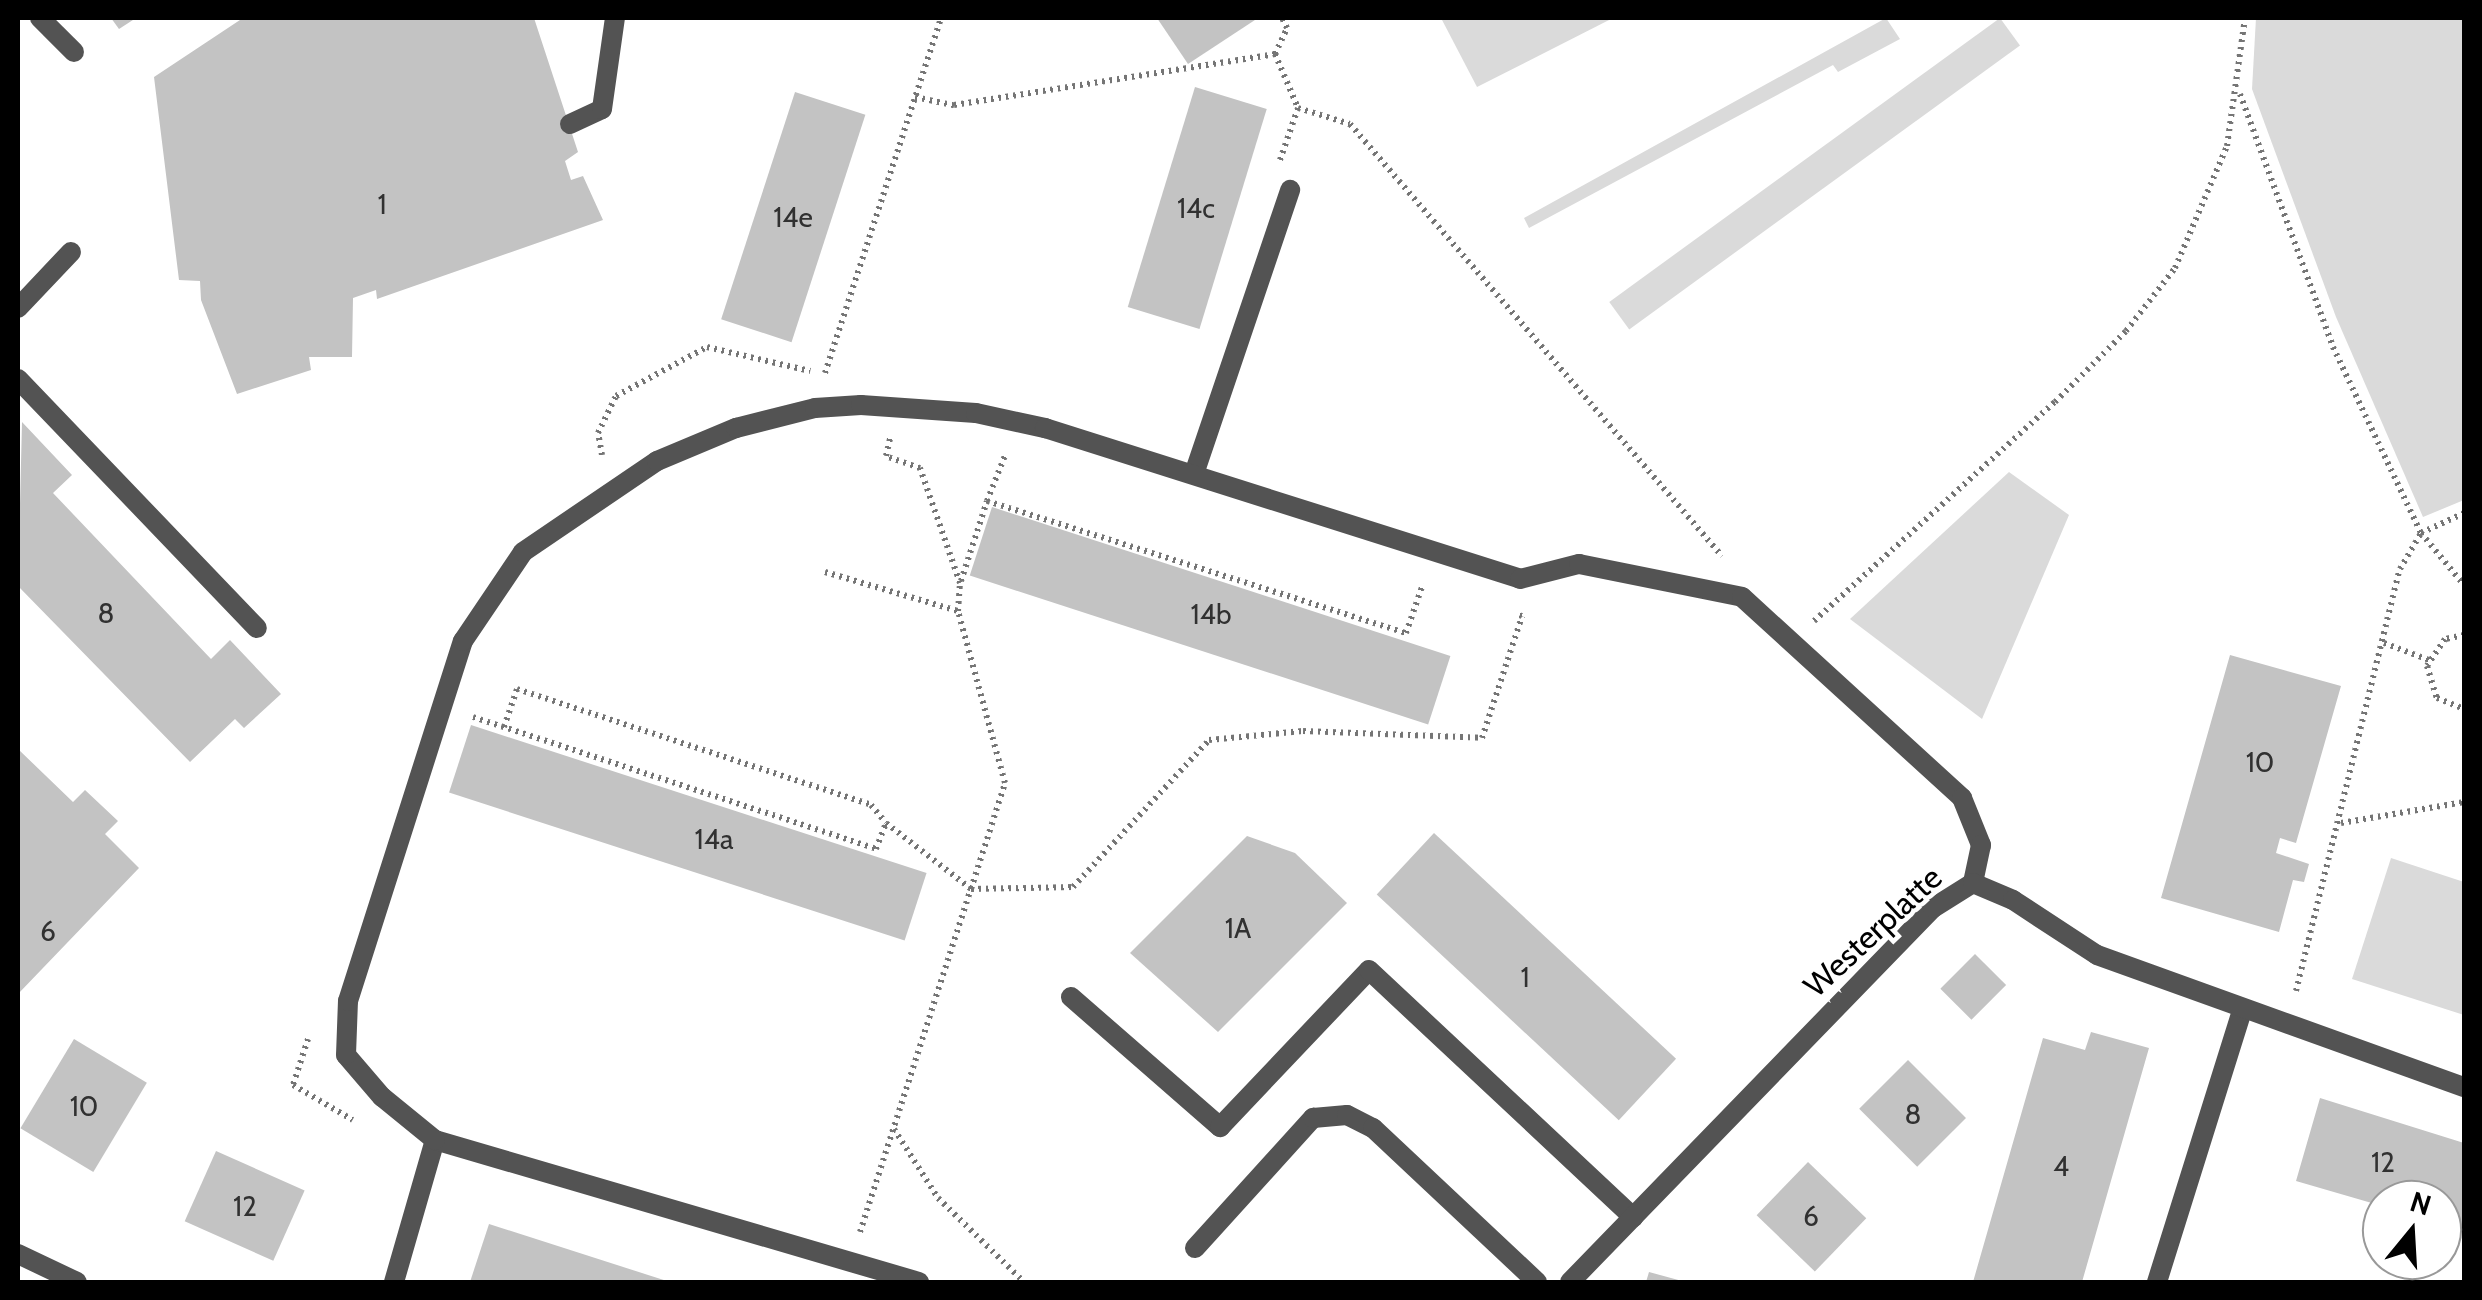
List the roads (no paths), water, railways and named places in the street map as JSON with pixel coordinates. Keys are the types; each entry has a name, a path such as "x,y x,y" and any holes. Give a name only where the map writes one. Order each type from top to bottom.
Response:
{"street":[{"path":"40,18 74,52"},
{"path":"570,124 602,109 616,18"},
{"path":"1194,474 1290,190"},
{"path":"18,308 70,252"},
{"path":"18,379 258,628"},
{"path":"919,1282 435,1140 382,1098 346,1054 348,1001 440,705 464,641 522,552 657,461 736,428 815,408 899,404 1044,428 1520,579 1579,564 1742,597 1962,798 1981,846 1973,882"},
{"name":"Westerplatte","path":"1570,1282 1933,908 1973,882 2014,900 2097,956 2242,1011 2464,1086"},
{"path":"1071,997 1220,1127 1369,970 1633,1217"},
{"path":"2157,1282 2242,1011"},
{"path":"1195,1248 1313,1118 1347,1115 1373,1128 1537,1282"},
{"path":"394,1282 435,1140"},
{"path":"18,1254 77,1282"}]}
